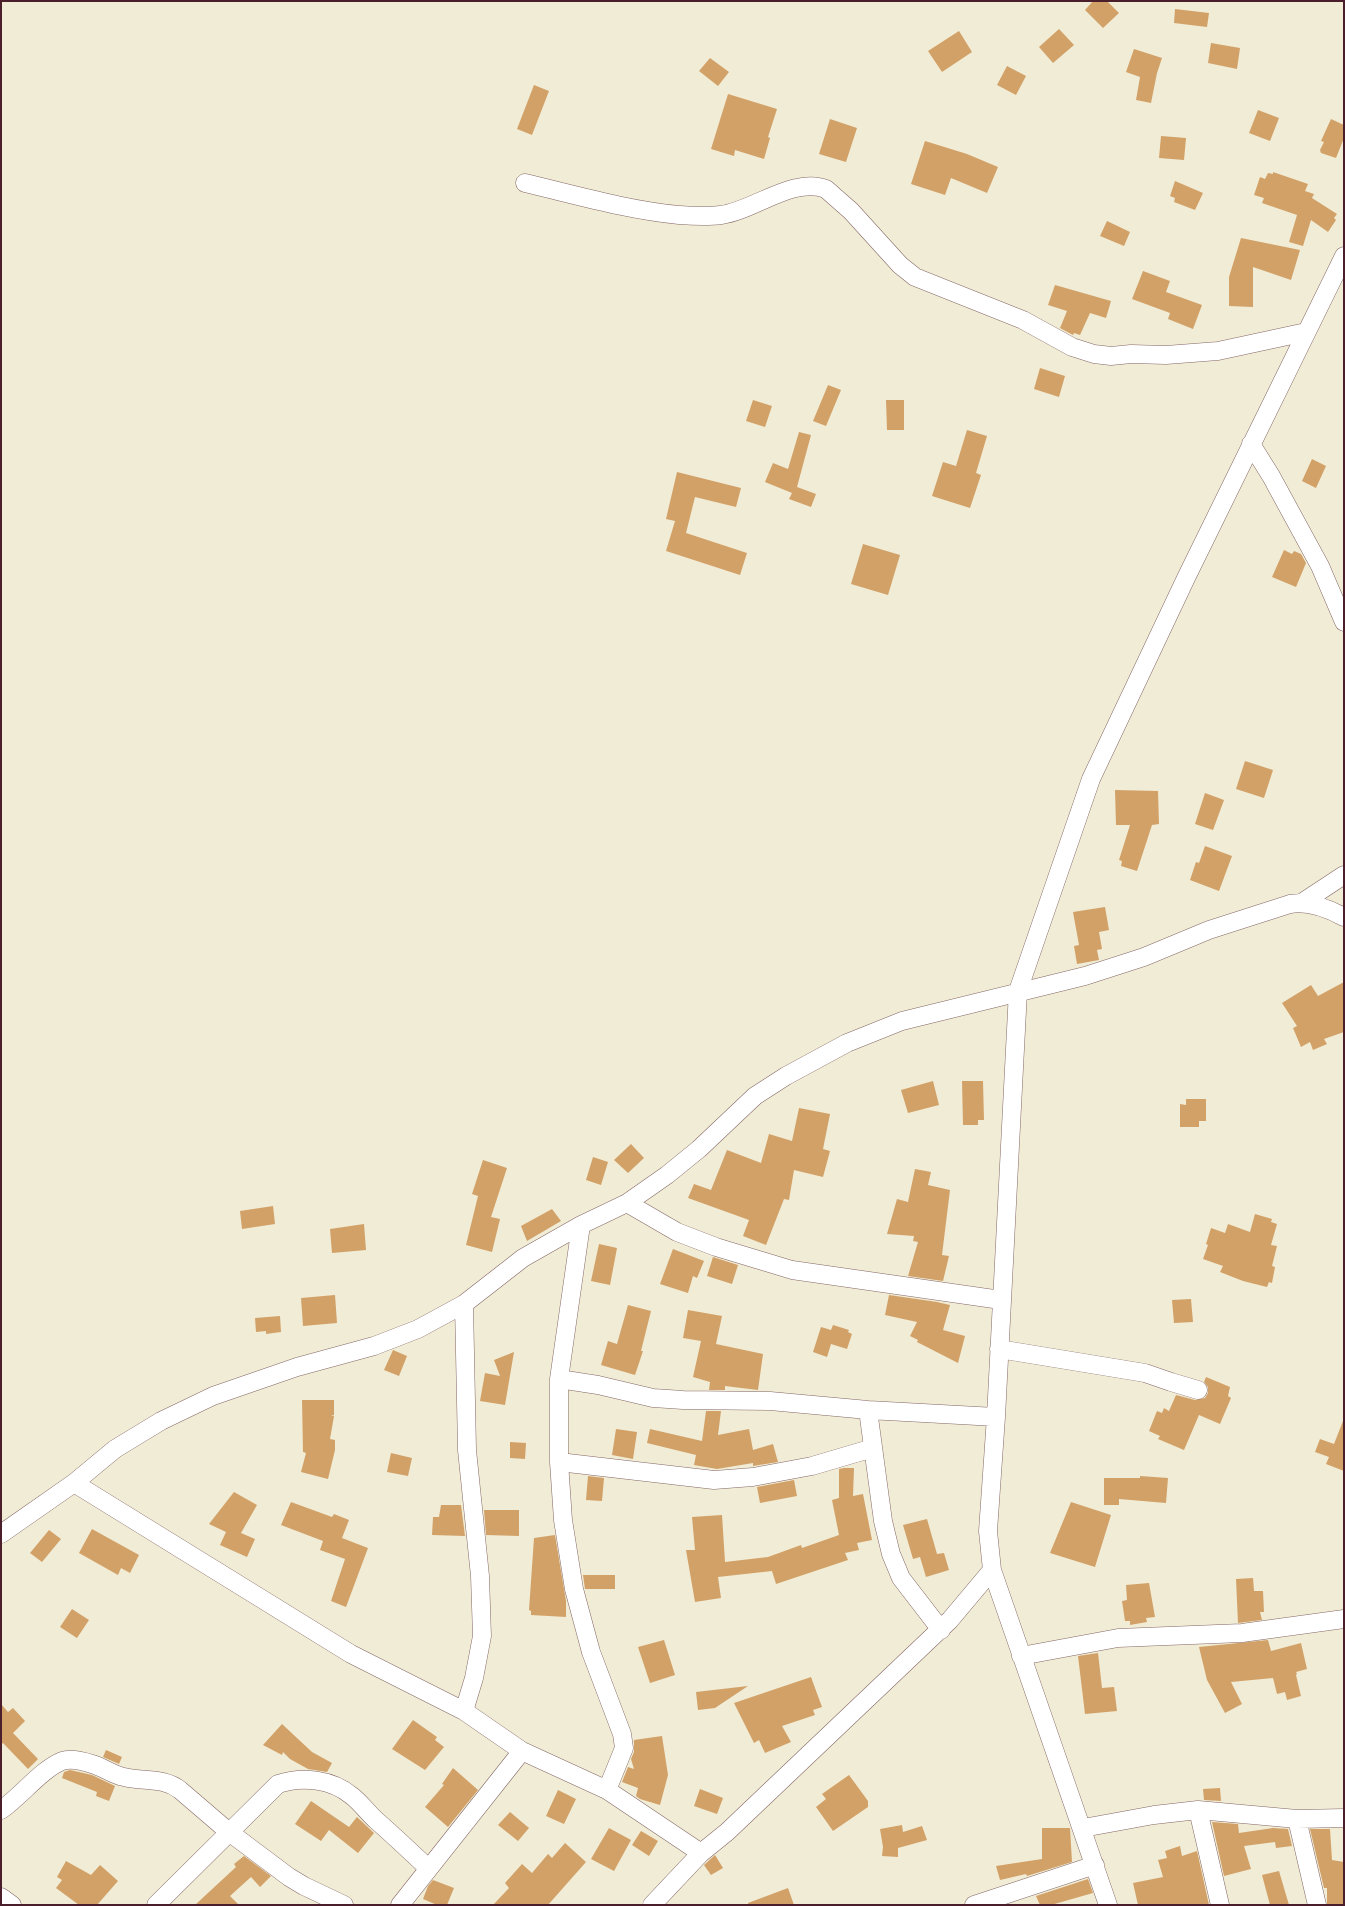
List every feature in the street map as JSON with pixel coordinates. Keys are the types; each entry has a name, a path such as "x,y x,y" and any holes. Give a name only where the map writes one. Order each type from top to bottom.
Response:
{"street":[{"path":"526,184 651,212 696,216 722,215 795,188 822,187 851,210 900,265 915,277 1023,320 1072,347 1094,354 1111,356 1131,354 1166,355 1218,351 1306,332"},
{"path":"1108,1905 992,1570 988,1531 996,1416 1018,991 1092,779 1251,444 1344,256"},
{"path":"1251,444 1271,476 1320,566 1344,622"},
{"path":"1,1534 74,1482 115,1449 161,1421 213,1396 297,1367 374,1346 418,1329 464,1304 523,1258 581,1225 627,1203 667,1175 699,1149 755,1096 786,1076 847,1043 902,1021 1085,976 1144,957 1209,930 1273,908 1303,902 1344,875"},
{"path":"1303,902 1332,911 1344,917"},
{"path":"627,1203 678,1232 716,1247 792,1270 1001,1300"},
{"path":"581,1225 559,1379 559,1462 563,1520 574,1589 591,1652 622,1734 624,1748 607,1790"},
{"path":"464,1304 467,1450 480,1576 482,1636 474,1678 464,1711"},
{"path":"999,1349 1145,1373 1198,1390"},
{"path":"559,1379 598,1385 653,1398 770,1401 868,1410 996,1416"},
{"path":"868,1410 883,1521 891,1554 902,1578 941,1630"},
{"path":"559,1462 714,1480 753,1477 812,1466 873,1448"},
{"path":"74,1482 350,1654 464,1711 522,1751 607,1790 701,1853"},
{"path":"652,1905 701,1853 727,1832 941,1630 992,1570"},
{"path":"1021,1656 1118,1638 1242,1633 1344,1619"},
{"path":"400,1905 522,1751"},
{"path":"1,1810 15,1800 45,1772 61,1761 75,1760 94,1764 124,1777 164,1781 172,1784 229,1832 289,1878 344,1905"},
{"path":"156,1905 278,1784 290,1780 306,1779 336,1787 351,1795 428,1868"},
{"path":"1082,1828 1154,1815 1198,1810 1297,1819 1344,1818"},
{"path":"1198,1810 1220,1905"},
{"path":"1297,1819 1317,1905"},
{"path":"974,1905 1095,1865"},
{"path":"1,1897 12,1905"}],"building":[{"path":"1093,1 1107,1 1119,13 1103,28 1085,10"},
{"path":"1175,9 1209,13 1207,27 1174,23"},
{"path":"1059,29 1074,45 1053,63 1039,47"},
{"path":"959,31 972,52 942,72 928,51"},
{"path":"1211,43 1240,48 1237,69 1208,63"},
{"path":"1134,49 1162,58 1151,103 1136,100 1140,77 1126,72"},
{"path":"710,58 729,72 718,86 699,71"},
{"path":"1007,66 1026,76 1016,95 997,85"},
{"path":"534,85 549,91 532,135 517,129"},
{"path":"728,94 777,109 768,137 770,138 764,159 735,150 734,156 711,149"},
{"path":"1258,110 1279,118 1270,141 1249,133"},
{"path":"830,119 857,128 846,162 819,154"},
{"path":"1331,119 1344,125 1344,138 1336,158 1321,153 1320,150 1324,142 1321,141"},
{"path":"1161,136 1186,138 1184,160 1159,158"},
{"path":"925,141 967,154 998,167 987,193 951,178 945,195 911,184"},
{"path":"1273,172 1308,184 1305,191 1314,194 1312,198 1337,214 1334,218 1336,220 1328,232 1311,220 1303,246 1289,242 1297,215 1262,203 1264,198 1254,195 1260,177 1265,179 1268,173 1273,174"},
{"path":"1175,181 1203,193 1195,210 1174,202 1175,198 1170,196"},
{"path":"1107,221 1130,232 1124,246 1100,236"},
{"path":"1241,238 1300,250 1291,280 1253,267 1253,307 1229,306 1229,277"},
{"path":"1143,271 1170,281 1166,292 1202,305 1193,329 1168,319 1170,313 1132,299"},
{"path":"1055,285 1111,301 1106,318 1090,313 1080,335 1074,333 1073,335 1060,328 1067,311 1048,305"},
{"path":"1040,368 1065,376 1059,397 1034,389"},
{"path":"828,385 841,390 826,426 813,421"},
{"path":"753,400 772,406 765,427 746,421"},
{"path":"886,400 904,400 904,430 887,430"},
{"path":"967,430 987,436 976,473 981,475 970,508 932,496 943,462 956,466"},
{"path":"799,432 811,435 797,487 816,494 811,507 789,499 792,493 765,482 773,463 788,469"},
{"path":"1312,459 1326,466 1316,488 1302,481"},
{"path":"677,472 741,488 736,507 695,497 686,533 747,553 740,575 666,551 675,521 666,519"},
{"path":"863,544 900,555 888,595 851,584"},
{"path":"1284,550 1292,554 1294,551 1301,554 1306,563 1296,587 1272,577"},
{"path":"1245,761 1273,770 1264,798 1236,789"},
{"path":"1115,790 1158,791 1159,824 1152,825 1137,871 1121,866 1122,861 1119,860 1130,825 1116,825"},
{"path":"1205,793 1224,800 1213,830 1195,824"},
{"path":"1205,846 1232,856 1219,891 1190,880 1196,862 1199,863"},
{"path":"1105,907 1109,930 1099,932 1102,949 1097,950 1099,960 1077,964 1074,946 1079,945 1073,912"},
{"path":"1344,982 1344,1032 1324,1039 1327,1044 1313,1050 1310,1042 1301,1047 1293,1028 1297,1026 1282,1003 1311,985 1318,996"},
{"path":"933,1081 939,1105 908,1113 901,1090"},
{"path":"962,1081 983,1081 984,1120 978,1120 978,1125 963,1125"},
{"path":"1186,1099 1206,1099 1206,1121 1199,1121 1199,1127 1180,1127 1180,1104 1186,1105"},
{"path":"799,1108 830,1114 823,1149 830,1151 823,1177 794,1170 789,1200 784,1199 766,1245 743,1236 749,1220 688,1198 694,1184 711,1190 727,1150 761,1163 769,1134 792,1141"},
{"path":"631,1144 644,1158 628,1173 614,1160"},
{"path":"593,1157 608,1162 601,1185 586,1180"},
{"path":"483,1160 507,1168 491,1217 500,1219 492,1252 466,1245 478,1196 472,1194"},
{"path":"915,1169 931,1172 928,1185 950,1190 942,1255 949,1256 943,1281 908,1276 918,1242 913,1241 914,1236 887,1234 897,1199 908,1202"},
{"path":"273,1206 275,1224 242,1229 240,1211"},
{"path":"552,1209 561,1221 527,1241 521,1226"},
{"path":"1255,1214 1272,1219 1271,1222 1277,1224 1271,1245 1277,1246 1272,1266 1275,1267 1272,1283 1269,1282 1267,1287 1243,1281 1220,1272 1223,1266 1203,1259 1211,1228 1225,1233 1228,1224 1250,1232"},
{"path":"364,1224 366,1250 332,1253 330,1229"},
{"path":"599,1244 617,1248 610,1285 591,1281"},
{"path":"673,1249 704,1261 697,1278 693,1276 688,1293 660,1284"},
{"path":"713,1257 738,1265 732,1284 707,1276"},
{"path":"335,1295 337,1323 303,1326 301,1298"},
{"path":"889,1295 950,1305 943,1330 965,1336 958,1363 917,1342 918,1340 910,1336 917,1322 885,1315"},
{"path":"1191,1299 1193,1322 1174,1323 1172,1300"},
{"path":"628,1305 651,1311 641,1351 643,1351 635,1375 601,1365 608,1341 617,1344"},
{"path":"688,1310 722,1316 716,1344 763,1354 758,1390 725,1386 725,1390 709,1390 710,1382 693,1377 701,1341 683,1338"},
{"path":"280,1316 281,1332 266,1334 266,1331 256,1332 255,1318"},
{"path":"833,1325 849,1330 848,1332 852,1334 847,1349 831,1344 827,1357 813,1352 821,1327 831,1330"},
{"path":"393,1350 407,1356 399,1376 384,1370"},
{"path":"514,1352 505,1405 480,1401 485,1373 500,1376 494,1360"},
{"path":"1206,1377 1230,1387 1228,1396 1231,1398 1220,1424 1199,1415 1184,1450 1158,1439 1160,1436 1149,1431 1157,1411 1162,1413 1164,1408 1169,1411 1176,1395 1195,1400 1205,1398 1208,1393 1208,1387 1204,1382"},
{"path":"302,1400 334,1400 334,1415 331,1415 334,1416 330,1439 335,1440 335,1450 328,1479 301,1472 306,1453 303,1452"},
{"path":"706,1411 721,1411 718,1435 749,1429 753,1450 773,1444 778,1462 753,1466 753,1463 717,1469 694,1465 696,1455 647,1443 650,1429 702,1441"},
{"path":"1343,1421 1344,1471 1326,1464 1329,1457 1315,1452 1320,1439 1334,1444"},
{"path":"616,1429 637,1432 633,1459 612,1455"},
{"path":"510,1442 526,1443 525,1459 510,1458"},
{"path":"391,1453 412,1458 408,1476 387,1472"},
{"path":"854,1468 853,1496 863,1494 872,1540 857,1543 859,1550 845,1553 848,1560 776,1584 772,1571 718,1577 721,1598 695,1602 686,1550 695,1550 692,1517 722,1515 725,1562 768,1557 801,1545 802,1548 839,1535 832,1500 839,1498 839,1469"},
{"path":"588,1476 604,1478 602,1501 586,1500"},
{"path":"1140,1476 1168,1478 1166,1503 1119,1499 1119,1505 1104,1505 1104,1478 1140,1478"},
{"path":"794,1480 797,1496 760,1503 757,1487"},
{"path":"234,1492 257,1505 241,1533 255,1539 247,1557 220,1545 226,1532 209,1524"},
{"path":"291,1502 332,1517 334,1514 349,1520 342,1538 368,1548 346,1607 331,1601 345,1559 320,1550 323,1541 281,1525"},
{"path":"1071,1502 1111,1515 1095,1567 1050,1553"},
{"path":"441,1505 461,1505 465,1536 432,1535 433,1517 439,1517"},
{"path":"484,1510 519,1510 519,1536 486,1535"},
{"path":"927,1519 937,1554 944,1553 949,1570 926,1577 920,1557 913,1559 903,1525"},
{"path":"92,1529 139,1555 130,1573 121,1568 118,1575 79,1553"},
{"path":"49,1530 61,1539 42,1562 30,1553"},
{"path":"555,1535 566,1601 566,1617 531,1615 529,1610 534,1538"},
{"path":"583,1575 615,1575 615,1589 585,1589"},
{"path":"1253,1578 1254,1591 1263,1591 1264,1612 1260,1612 1262,1620 1238,1623 1236,1579"},
{"path":"1149,1583 1155,1617 1146,1618 1147,1622 1130,1625 1130,1621 1125,1621 1122,1601 1127,1600 1126,1585"},
{"path":"72,1609 89,1620 77,1638 60,1627"},
{"path":"664,1640 675,1675 650,1683 638,1647"},
{"path":"1268,1640 1271,1651 1301,1643 1307,1669 1296,1672 1301,1696 1287,1700 1285,1692 1277,1694 1273,1678 1231,1682 1242,1704 1225,1713 1207,1680 1199,1647"},
{"path":"1098,1653 1102,1688 1114,1687 1117,1711 1085,1714 1078,1656"},
{"path":"811,1677 822,1707 813,1710 815,1715 782,1726 791,1742 765,1753 759,1740 754,1743 734,1703"},
{"path":"748,1686 715,1708 698,1710 696,1692"},
{"path":"1,1704 8,1712 13,1708 25,1721 13,1733 38,1759 28,1769 3,1743 1,1745"},
{"path":"413,1720 437,1737 435,1740 444,1747 425,1770 392,1749"},
{"path":"282,1724 312,1752 332,1763 327,1772 308,1769 290,1759 283,1752 282,1755 263,1745"},
{"path":"662,1736 668,1775 660,1805 640,1799 636,1796 638,1788 622,1782 628,1767 634,1769 631,1759 634,1752 634,1740"},
{"path":"106,1750 122,1757 119,1764 103,1757"},
{"path":"453,1768 478,1790 448,1827 425,1807 444,1785 442,1784"},
{"path":"70,1770 92,1775 115,1786 109,1801 96,1796 97,1792 62,1778 64,1772"},
{"path":"849,1775 868,1801 868,1807 833,1831 816,1807 826,1799 822,1794"},
{"path":"1220,1788 1221,1801 1204,1800 1203,1789"},
{"path":"700,1789 723,1798 717,1814 694,1806"},
{"path":"558,1790 576,1799 564,1824 546,1816"},
{"path":"311,1801 349,1827 357,1817 374,1833 358,1853 329,1830 321,1841 295,1824"},
{"path":"510,1812 529,1828 518,1841 498,1825"},
{"path":"1212,1822 1238,1824 1239,1833 1273,1828 1288,1829 1292,1846 1276,1848 1275,1842 1244,1846 1251,1869 1224,1876"},
{"path":"902,1825 903,1832 922,1826 927,1840 898,1848 898,1857 882,1856 883,1847 880,1829"},
{"path":"609,1828 631,1840 614,1871 591,1859"},
{"path":"1042,1828 1070,1828 1072,1862 1027,1876 1026,1874 1000,1880 996,1866 1042,1859"},
{"path":"1310,1829 1330,1829 1332,1860 1344,1862 1344,1905 1327,1905 1327,1888 1324,1888"},
{"path":"641,1831 658,1841 649,1856 632,1845"},
{"path":"565,1843 586,1862 548,1905 493,1905 509,1888 505,1883 522,1864 532,1873 548,1854 552,1858"},
{"path":"1180,1846 1182,1856 1197,1851 1209,1905 1138,1905 1133,1883 1163,1877 1158,1860 1167,1858 1165,1851"},
{"path":"715,1855 723,1868 711,1875 704,1865"},
{"path":"244,1856 271,1876 260,1887 251,1877 230,1896 239,1905 195,1905 236,1867 234,1864"},
{"path":"66,1861 91,1875 100,1865 118,1881 97,1905 79,1905 56,1888 62,1880 57,1877"},
{"path":"1279,1871 1289,1905 1270,1905 1262,1875"},
{"path":"1088,1879 1093,1893 1051,1905 1040,1905 1036,1896"},
{"path":"433,1880 454,1888 447,1905 437,1905 423,1899 428,1886"},
{"path":"788,1888 794,1905 748,1905 748,1903"}]}
